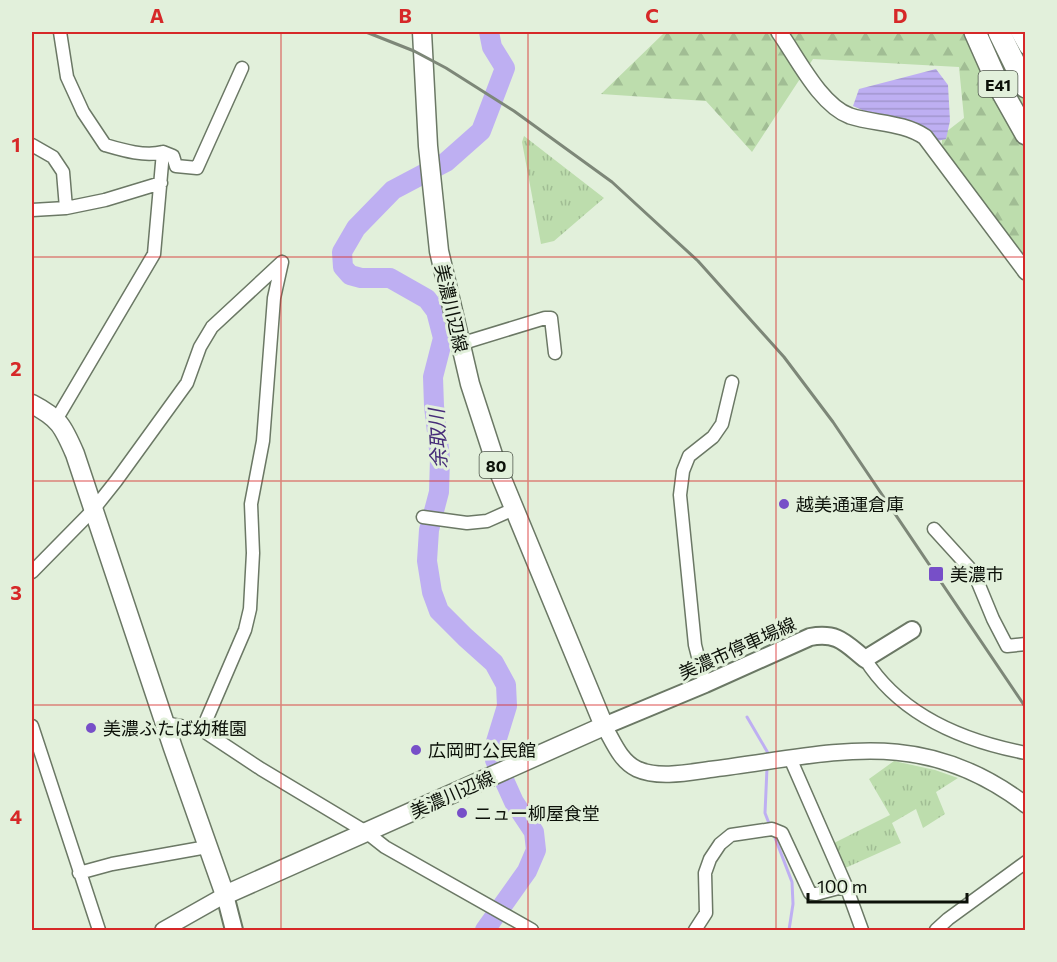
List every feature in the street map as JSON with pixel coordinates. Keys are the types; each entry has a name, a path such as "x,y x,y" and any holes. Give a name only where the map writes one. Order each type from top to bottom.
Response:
{"highway":[{"name":"E41","path":"975,32 999,86 1026,134"},
{"name":"E41","path":"999,32 1026,87"}],"main road":[{"name":"美濃川辺線","path":"225,895 604,726 497,467 470,384 439,251 428,146 422,32"},
{"path":"32,404 50,413 64,429 75,454 225,895 234,930"},
{"path":"866,659 912,630"},
{"name":"美濃市停車場線","path":"604,726 810,637 825,635 838,638 866,659"}],"street":[{"path":"60,32 66,77 84,112 105,144 123,150 156,154 163,152 172,156 176,166 197,168 242,68"},
{"path":"779,32 824,97 834,107 850,116 914,129 925,137 1026,272"},
{"path":"1017,32 1026,48"},
{"path":"32,145 53,157 63,172 66,208"},
{"path":"56,420 154,254 163,152"},
{"path":"32,210 66,208 105,200 161,183"},
{"path":"32,572 93,510 116,481 187,383 200,347 212,327 282,262 274,298 263,441 251,504 253,553 250,609 245,630 202,730"},
{"path":"460,344 551,318 555,353"},
{"path":"705,684 695,645 680,495 682,471 689,456 713,437 722,424 732,382"},
{"path":"423,517 466,523 487,521 514,509"},
{"path":"934,530 974,573 1007,646 1026,644"},
{"path":"866,659 874,673 898,699 931,721 995,747 1026,753"},
{"path":"165,723 202,730 261,769 366,832 385,847 532,930"},
{"path":"32,726 99,930"},
{"path":"604,726 626,762 643,771 659,774 850,750 892,751 950,763 999,786 1026,805"},
{"path":"790,758 846,886 862,930"},
{"path":"695,930 706,913 705,873 710,859 720,844 731,835 768,829 782,833 810,893 816,894 846,886"},
{"path":"79,873 112,864 207,847"},
{"path":"936,930 1026,862"},
{"path":"163,930 225,895"}],"green space":[{"path":"685,32 1025,32 1025,269 942,162 942,135 964,118 959,67 813,59 752,152 706,101 601,94 663,34"},
{"path":"524,136 604,198 554,241 541,244 522,142"},
{"path":"894,761 935,770 958,778 936,792 945,814 923,828 916,809 892,823 901,843 843,869 834,843 890,815 869,779"}],"shaded area":[{"path":"936,69 948,85 950,121 946,139 937,141 917,125 873,114 853,106 859,89"}],"waterway":[{"name":"余取川","path":"485,930 527,871 536,850 534,832 514,802 495,760 495,745 507,706 506,685 494,663 439,611 432,592 427,561 429,530 439,492 440,458 433,377 443,338 436,311 427,299 390,278 361,278 350,275 343,267 342,252 356,228 393,190 446,162 481,131 505,68 492,47 489,32"},
{"path":"747,717 768,753 767,758"},
{"path":"767,768 765,813 770,826"},
{"path":"774,835 792,882 793,904 789,930"}],"railway":[{"path":"366,32 414,51 446,68 514,111 612,182 698,261 784,357 833,422 1026,708"}],"place":[{"name":"越美通運倉庫","path":"784,504"},
{"name":"美濃市","path":"936,574"},
{"name":"美濃ふたば幼稚園","path":"91,728"},
{"name":"広岡町公民館","path":"416,750"},
{"name":"ニュー柳屋食堂","path":"462,813"}]}
